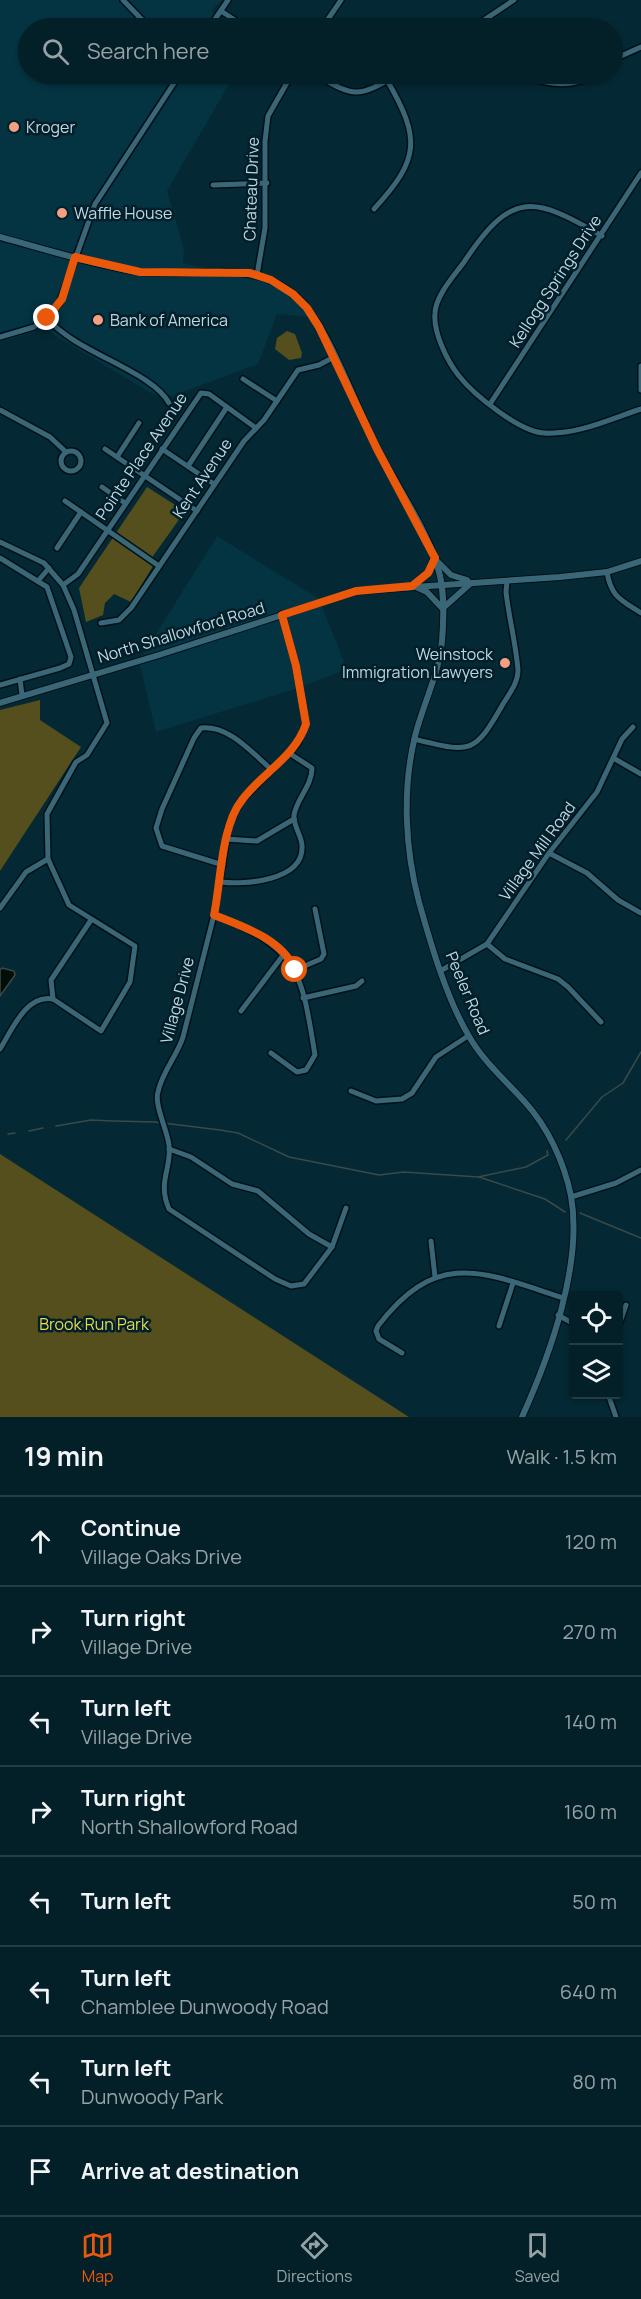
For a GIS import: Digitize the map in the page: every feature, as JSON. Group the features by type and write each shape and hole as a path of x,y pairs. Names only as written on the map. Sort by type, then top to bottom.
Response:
{"street":[{"path":"123,0 140,18"},
{"path":"216,18 228,0"},
{"path":"329,18 341,0"},
{"path":"489,18 514,0"},
{"path":"221,11 232,18"},
{"path":"623,55 641,47"},
{"path":"0,337 26,330 47,318 62,299 97,199 173,84"},
{"name":"Chateau Drive","path":"257,275 265,228 267,183 265,141 268,116 286,84"},
{"path":"331,84 341,90 353,93 368,91 380,84"},
{"path":"374,209 395,186 406,168 411,153 408,120 389,84"},
{"name":"Kellogg Springs Drive","path":"490,404 641,174"},
{"path":"213,185 267,183"},
{"path":"602,236 567,216 539,206 516,209 501,215 489,226 441,295 435,311 435,321 449,359 458,375 506,416 541,433 566,433 641,409"},
{"path":"0,237 140,272 230,272 257,275 280,285 302,303 319,327 377,449 435,558 451,575 472,582 443,608 428,593 412,586 428,573 435,558"},
{"path":"47,318 67,337 156,388 169,403"},
{"name":"Kent Avenue","path":"101,623 123,617 214,484 298,370 319,365 334,357"},
{"path":"641,366 641,390"},
{"path":"246,381 277,401"},
{"name":"Pointe Place Avenue","path":"63,585 78,574 201,393 209,394 256,428"},
{"path":"188,466 227,407"},
{"path":"0,410 50,437 66,452"},
{"path":"117,457 139,423"},
{"path":"105,449 196,511"},
{"path":"162,449 214,484"},
{"path":"102,487 125,503"},
{"path":"65,501 159,566"},
{"path":"57,548 81,512"},
{"path":"0,542 35,558 50,568 63,585 93,673 107,723 87,755 76,762 47,814 48,859 69,904 135,946 130,982 101,1031 53,999 44,997 30,1003 0,1049"},
{"path":"0,558 47,587 53,598 71,657 69,664 0,685"},
{"name":"Peeler Road","path":"435,558 441,584 443,608 439,661 414,739 408,782 408,846 420,906 441,970 468,1036 488,1063 541,1122 557,1154 571,1197 573,1254 563,1298 540,1376 522,1417"},
{"name":"North Shallowford Road","path":"0,703 93,673 159,655 356,591 607,572 641,561"},
{"path":"38,581 50,568"},
{"path":"607,572 611,590 615,595 641,613"},
{"path":"414,739 457,748 473,746 486,734 508,696 518,670 506,592 507,581"},
{"name":"Village Drive","path":"282,615 296,666 306,724 289,753 241,801 229,824 214,915 178,1052 158,1090 157,1098 169,1149 163,1187 169,1209 275,1279 291,1286 304,1284 332,1247 346,1208"},
{"path":"20,679 22,695"},
{"path":"223,866 162,846 156,828 162,809 194,738 201,728 211,727 226,732 272,770"},
{"name":"Village Mill Road","path":"441,970 487,944 549,853 597,792 615,759 622,739 633,727"},
{"path":"221,882 242,885 276,876 291,869 302,847 294,819 295,811 312,780 312,768 289,753"},
{"path":"615,759 641,774"},
{"path":"226,839 257,841 294,819"},
{"path":"549,853 587,873 618,900 641,913"},
{"path":"0,908 26,872 48,859"},
{"path":"295,970 321,959 324,954 315,909"},
{"path":"214,915 251,929 273,943 295,970 315,1054 306,1070 297,1072 271,1053"},
{"path":"53,999 51,980 91,920"},
{"path":"487,944 505,959 547,974 563,983 601,1022"},
{"path":"241,1011 284,954"},
{"path":"303,998 356,986 362,981"},
{"path":"351,1091 376,1101 402,1099 412,1093 436,1057 468,1036"},
{"path":"169,1149 191,1156 232,1184 258,1191 309,1234 332,1247"},
{"path":"571,1197 616,1182 641,1170"},
{"path":"431,1241 435,1277"},
{"path":"402,1353 380,1339 376,1332 378,1326 408,1293 435,1277 481,1273 563,1298"},
{"path":"499,1326 513,1283"},
{"path":"623,1314 626,1305"},
{"path":"558,1315 569,1322"},
{"path":"609,1399 616,1417"}],"shaded area":[{"path":"0,0 222,0 212,10 221,18 18,18 18,84 229,84 167,191 184,249 183,263 267,283 268,281 323,318 277,314 258,364 172,396 154,395 44,329 0,342"},
{"path":"217,536 319,599 347,669 298,688 156,732 139,661"},
{"path":"2,968 14,971 15,975 0,996 0,970"}],"green space":[{"path":"287,331 295,334 302,353 301,358 289,360 275,349 277,338"},
{"path":"147,487 183,510 183,514 148,563 153,566 131,602 114,594 105,603 103,615 86,622 79,588"},
{"path":"40,700 40,720 81,747 0,871 0,710"},
{"name":"Brook Run Park","path":"0,1154 409,1417 0,1417"}],"waterway":[{"path":"566,1140 602,1097 623,1083 641,1052"},
{"path":"56,1126 91,1120 155,1122 220,1130 238,1133 289,1157 379,1175 404,1172 478,1177 526,1167 548,1155 547,1151"},
{"path":"29,1131 43,1128"},
{"path":"8,1134 15,1133"},
{"path":"479,1177 545,1199 565,1212"},
{"path":"580,1213 641,1238"}],"place":[{"name":"Kroger","path":"14,127"},
{"name":"Waffle House","path":"62,213"},
{"name":"Bank of America","path":"98,320"},
{"name":"Weinstock Immigration Lawyers","path":"505,663"}],"route":[{"path":"47,318 62,299 75,257 140,272 250,273 265,277 280,285 302,303 319,327 377,449 435,558 428,573 412,586 356,591 282,615 301,688 306,724 298,743 241,801 234,813 226,839 214,915 251,929 273,943 292,962 295,970"}]}
